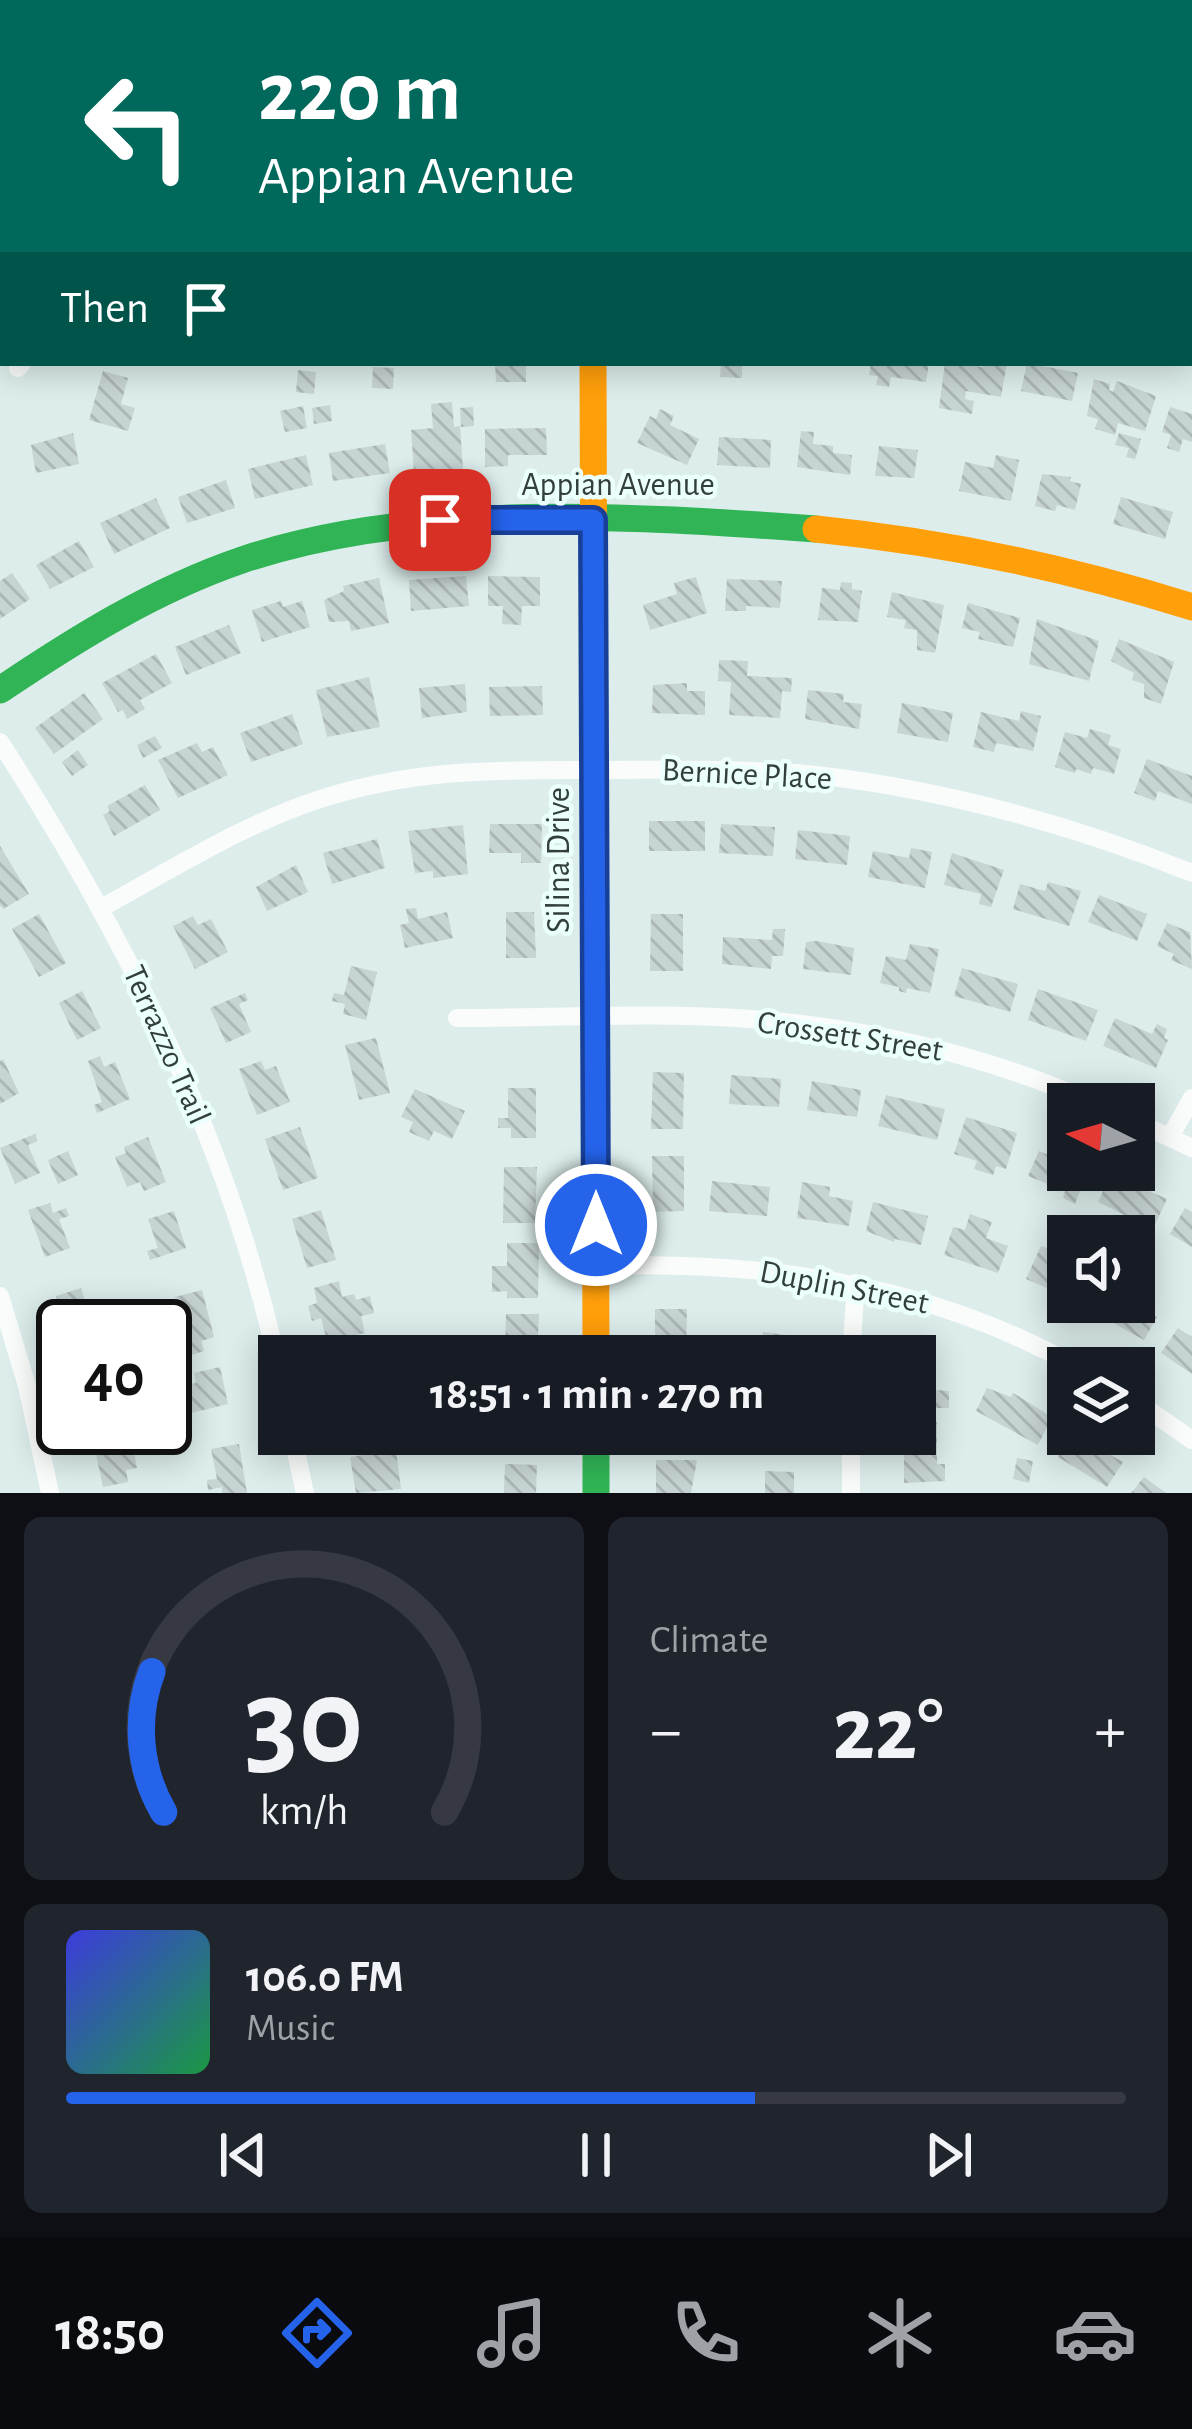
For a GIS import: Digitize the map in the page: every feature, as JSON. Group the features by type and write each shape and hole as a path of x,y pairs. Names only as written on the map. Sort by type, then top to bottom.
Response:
{"street":[{"name":"Silina Drive","path":"593,366 596,1335"},
{"name":"Appian Avenue","path":"0,690 112,616 215,569 346,533 440,520 774,524 892,536 1057,567 1192,607"},
{"name":"Terrazzo Trail","path":"0,742 101,908 170,1046 212,1147 269,1335"},
{"name":"Bernice Place","path":"101,908 209,845 319,800 411,775 478,770 732,770 893,786 1051,822 1192,873"},
{"name":"Crossett Street","path":"458,1018 752,1019 844,1030 1000,1066 1047,1085"},
{"path":"1170,1136 1192,1098"},
{"path":"1155,1130 1192,1148"},
{"name":"Duplin Street","path":"596,1266 731,1267 856,1283 993,1326 1047,1352"},
{"path":"852,1335 856,1283"},
{"path":"0,1296 27,1386 50,1493"},
{"path":"1155,1414 1192,1440"},
{"path":"296,1455 304,1493"},
{"path":"596,1455 596,1493"},
{"path":"851,1455 851,1493"}],"building":[{"path":"495,366 526,366 526,382 496,382"},
{"path":"721,366 742,366 742,378 720,377"},
{"path":"870,366 929,366 926,382 891,377 889,387 876,385 878,376 869,375"},
{"path":"945,366 1006,366 1001,397 966,391 965,399 974,401 972,414 939,408"},
{"path":"1026,366 1078,373 1072,401 1021,391"},
{"path":"373,367 394,368 393,389 372,388"},
{"path":"298,370 316,372 314,394 296,392"},
{"path":"103,371 128,378 121,404 135,408 128,431 89,420"},
{"path":"1094,379 1110,384 1113,392 1117,381 1156,396 1145,431 1118,423 1115,435 1095,429 1098,419 1087,416"},
{"path":"452,402 454,427 460,426 463,470 414,473 411,430 433,428 431,404"},
{"path":"330,405 332,421 314,424 312,408"},
{"path":"303,406 307,428 285,432 280,411"},
{"path":"473,407 474,426 461,427 460,408"},
{"path":"1170,407 1192,414 1192,442 1183,439 1179,452 1167,448 1171,435 1162,432"},
{"path":"660,409 674,416 670,425 699,439 687,465 637,443 650,416 656,419"},
{"path":"546,428 547,455 508,455 508,466 485,467 485,429"},
{"path":"801,431 814,432 813,444 852,455 850,475 797,467"},
{"path":"73,433 79,464 36,473 31,445"},
{"path":"1119,433 1141,439 1135,459 1126,457 1129,448 1115,445"},
{"path":"719,437 771,440 770,468 717,465"},
{"path":"385,444 390,473 333,481 329,453"},
{"path":"879,446 918,450 914,478 875,476"},
{"path":"306,455 313,485 255,499 248,469"},
{"path":"996,455 1019,460 1011,501 959,491 965,462 993,468"},
{"path":"1042,474 1071,477 1070,481 1081,484 1075,510 1035,506"},
{"path":"226,480 235,508 187,523 178,497"},
{"path":"1121,497 1173,512 1165,539 1113,524"},
{"path":"156,498 170,528 114,554 100,523"},
{"path":"79,541 94,567 50,589 36,565"},
{"path":"12,573 30,599 0,619 0,581"},
{"path":"466,576 469,606 411,611 409,580"},
{"path":"488,576 540,577 540,606 522,606 521,625 502,624 503,606 488,606"},
{"path":"696,577 707,613 650,630 643,605 677,594 674,583"},
{"path":"379,578 389,623 351,631 349,621 329,622 324,600 344,591 343,586"},
{"path":"727,579 782,581 780,608 746,606 746,611 725,611"},
{"path":"841,582 862,591 858,622 818,620 822,588 840,590"},
{"path":"892,592 944,605 935,653 917,650 917,630 904,628 906,620 887,617"},
{"path":"281,601 283,607 302,601 310,627 262,642 252,610"},
{"path":"968,603 1020,618 1013,647 978,639 980,632 962,628"},
{"path":"1037,619 1099,641 1089,681 1029,664"},
{"path":"229,625 241,653 186,675 175,647"},
{"path":"1119,639 1174,662 1161,704 1144,698 1144,684 1111,661"},
{"path":"156,654 172,683 140,700 145,709 127,719 102,683"},
{"path":"719,660 748,661 747,676 792,678 791,692 782,691 780,718 729,715 731,682 718,681"},
{"path":"369,677 380,727 327,737 316,690"},
{"path":"687,683 687,691 705,691 705,715 652,713 653,685"},
{"path":"465,684 467,712 422,718 419,688"},
{"path":"542,686 543,715 490,716 489,687"},
{"path":"808,690 844,694 843,702 862,704 859,729 805,719"},
{"path":"84,693 103,719 54,754 35,728"},
{"path":"902,703 953,713 948,742 897,733"},
{"path":"1021,711 1041,716 1033,751 996,743 994,752 973,747 981,712 1019,721"},
{"path":"292,714 303,744 251,762 240,733"},
{"path":"1090,729 1111,735 1108,745 1121,749 1114,774 1093,768 1091,774 1076,769 1075,773 1055,767 1065,732 1087,738"},
{"path":"155,736 162,748 143,758 137,745"},
{"path":"197,743 202,752 213,747 228,775 178,798 158,760"},
{"path":"78,750 88,765 72,776 62,762"},
{"path":"1147,759 1192,776 1192,804 1158,791 1155,801 1134,793"},
{"path":"145,785 160,810 114,836 103,815 110,811 107,806"},
{"path":"649,821 705,821 705,851 649,851"},
{"path":"490,824 542,824 541,863 521,863 521,853 489,853"},
{"path":"721,824 775,827 773,856 719,853"},
{"path":"463,825 468,874 433,878 433,871 415,873 408,831"},
{"path":"798,830 850,836 847,865 795,859"},
{"path":"377,839 385,868 332,884 323,853"},
{"path":"0,846 29,894 3,909 0,905"},
{"path":"911,848 932,852 925,888 868,877 873,851 909,858"},
{"path":"952,853 1004,870 991,907 979,904 981,894 944,885"},
{"path":"296,865 308,892 267,911 256,887"},
{"path":"1048,882 1081,891 1069,926 1013,909 1020,884 1045,891"},
{"path":"1099,895 1147,914 1137,941 1088,922"},
{"path":"416,908 418,919 447,912 453,938 405,948 400,925 409,923 406,909"},
{"path":"506,912 534,912 536,958 506,958"},
{"path":"39,914 66,963 39,977 12,929"},
{"path":"651,914 683,914 683,971 650,971"},
{"path":"193,916 198,925 211,919 228,952 195,969 173,926"},
{"path":"1167,923 1190,932 1192,969 1171,960 1174,954 1157,946"},
{"path":"773,929 785,929 783,956 772,956 771,969 722,964 723,937 772,940"},
{"path":"806,942 854,948 851,975 803,969"},
{"path":"910,944 939,949 930,993 907,988 906,993 880,983 886,956 906,960"},
{"path":"351,966 377,972 366,1020 343,1014 345,1004 332,1001 334,993 344,995"},
{"path":"962,968 1018,984 1010,1012 954,996"},
{"path":"1038,989 1098,1010 1086,1041 1028,1020"},
{"path":"82,991 101,1028 77,1040 59,1003"},
{"path":"245,993 248,1000 239,1004 251,1032 226,1043 210,1008"},
{"path":"1115,1018 1152,1034 1157,1024 1167,1029 1164,1038 1168,1040 1156,1068 1103,1046"},
{"path":"376,1038 390,1093 359,1100 345,1045"},
{"path":"100,1056 104,1067 115,1062 130,1099 97,1113 94,1105 102,1102 88,1061"},
{"path":"3,1059 19,1093 0,1104 0,1061"},
{"path":"261,1061 265,1070 276,1066 290,1102 257,1115 239,1069"},
{"path":"653,1072 684,1073 683,1129 651,1129"},
{"path":"731,1075 781,1079 779,1107 729,1104"},
{"path":"812,1081 861,1090 857,1117 807,1110"},
{"path":"508,1088 536,1088 536,1138 511,1138 511,1128 498,1128 498,1118 508,1118"},
{"path":"415,1089 465,1111 452,1139 434,1131 429,1141 409,1132 413,1122 401,1117"},
{"path":"886,1095 945,1109 937,1140 878,1126"},
{"path":"966,1117 1017,1133 1006,1169 996,1166 993,1175 974,1169 977,1161 954,1154"},
{"path":"300,1127 318,1178 283,1190 265,1139"},
{"path":"35,1134 38,1141 28,1145 40,1173 15,1184 0,1148"},
{"path":"148,1137 166,1182 144,1191 140,1182 127,1187 115,1157 126,1153 124,1147"},
{"path":"68,1151 78,1175 58,1184 48,1160"},
{"path":"1039,1151 1047,1154 1047,1184 1028,1176"},
{"path":"652,1156 684,1156 684,1211 653,1212"},
{"path":"504,1167 537,1167 535,1223 503,1223"},
{"path":"712,1181 770,1187 767,1216 709,1211"},
{"path":"802,1182 830,1187 829,1196 853,1201 849,1226 797,1218"},
{"path":"1065,1191 1080,1191 1075,1204 1063,1198"},
{"path":"1103,1191 1151,1191 1167,1199 1155,1225 1155,1215 1124,1215 1098,1202"},
{"path":"873,1202 928,1216 921,1245 894,1242 866,1231"},
{"path":"50,1203 53,1213 66,1208 69,1216 59,1219 70,1248 45,1257 28,1210"},
{"path":"1185,1208 1192,1212 1192,1247 1170,1234"},
{"path":"321,1210 336,1260 307,1268 292,1219"},
{"path":"174,1211 186,1248 150,1260 147,1251 158,1248 148,1219"},
{"path":"970,1214 992,1222 986,1238 1008,1246 998,1273 944,1255 953,1227 965,1230"},
{"path":"507,1243 539,1243 538,1298 507,1298 507,1291 492,1292 492,1266 507,1266"},
{"path":"1041,1246 1047,1248 1047,1288 1026,1279"},
{"path":"339,1281 342,1297 370,1296 374,1313 361,1316 365,1333 325,1335 321,1318 312,1321 308,1306 317,1303 314,1288"},
{"path":"81,1288 84,1299 57,1299"},
{"path":"202,1290 214,1337 201,1341 204,1351 192,1355 192,1299 175,1297"},
{"path":"655,1309 687,1309 686,1335 655,1335"},
{"path":"506,1314 539,1314 538,1335 506,1335"},
{"path":"1113,1323 1154,1323 1144,1340"},
{"path":"1178,1328 1192,1337 1192,1374 1161,1353"},
{"path":"220,1367 228,1404 192,1413 194,1373"},
{"path":"987,1388 1011,1397 1013,1393 1047,1414 1047,1427 1038,1445 976,1411"},
{"path":"936,1390 949,1391 949,1408 936,1408"},
{"path":"937,1422 937,1464 945,1464 945,1481 904,1483 904,1455 936,1455"},
{"path":"239,1444 247,1493 222,1493 222,1487 208,1490 207,1480 217,1479 211,1449"},
{"path":"96,1455 135,1455 137,1468 126,1470 128,1482 103,1487"},
{"path":"397,1455 401,1489 356,1493 350,1457"},
{"path":"1110,1455 1123,1462 1107,1487 1058,1457"},
{"path":"1017,1458 1033,1461 1029,1483 1013,1479"},
{"path":"656,1460 697,1460 691,1493 656,1493"},
{"path":"505,1464 537,1465 536,1493 504,1493"},
{"path":"765,1471 794,1472 794,1493 765,1493"},
{"path":"1144,1477 1166,1493 1131,1493"}],"traffic: fast":[{"path":"0,690 87,634 178,586 242,560 309,541 380,528 526,517 816,529"},
{"path":"596,1455 596,1493"}],"traffic: slow":[{"path":"593,366 596,1335"},
{"path":"816,529 1006,558 1192,607"}],"route":[{"path":"440,520 593,520 596,1225"}]}
